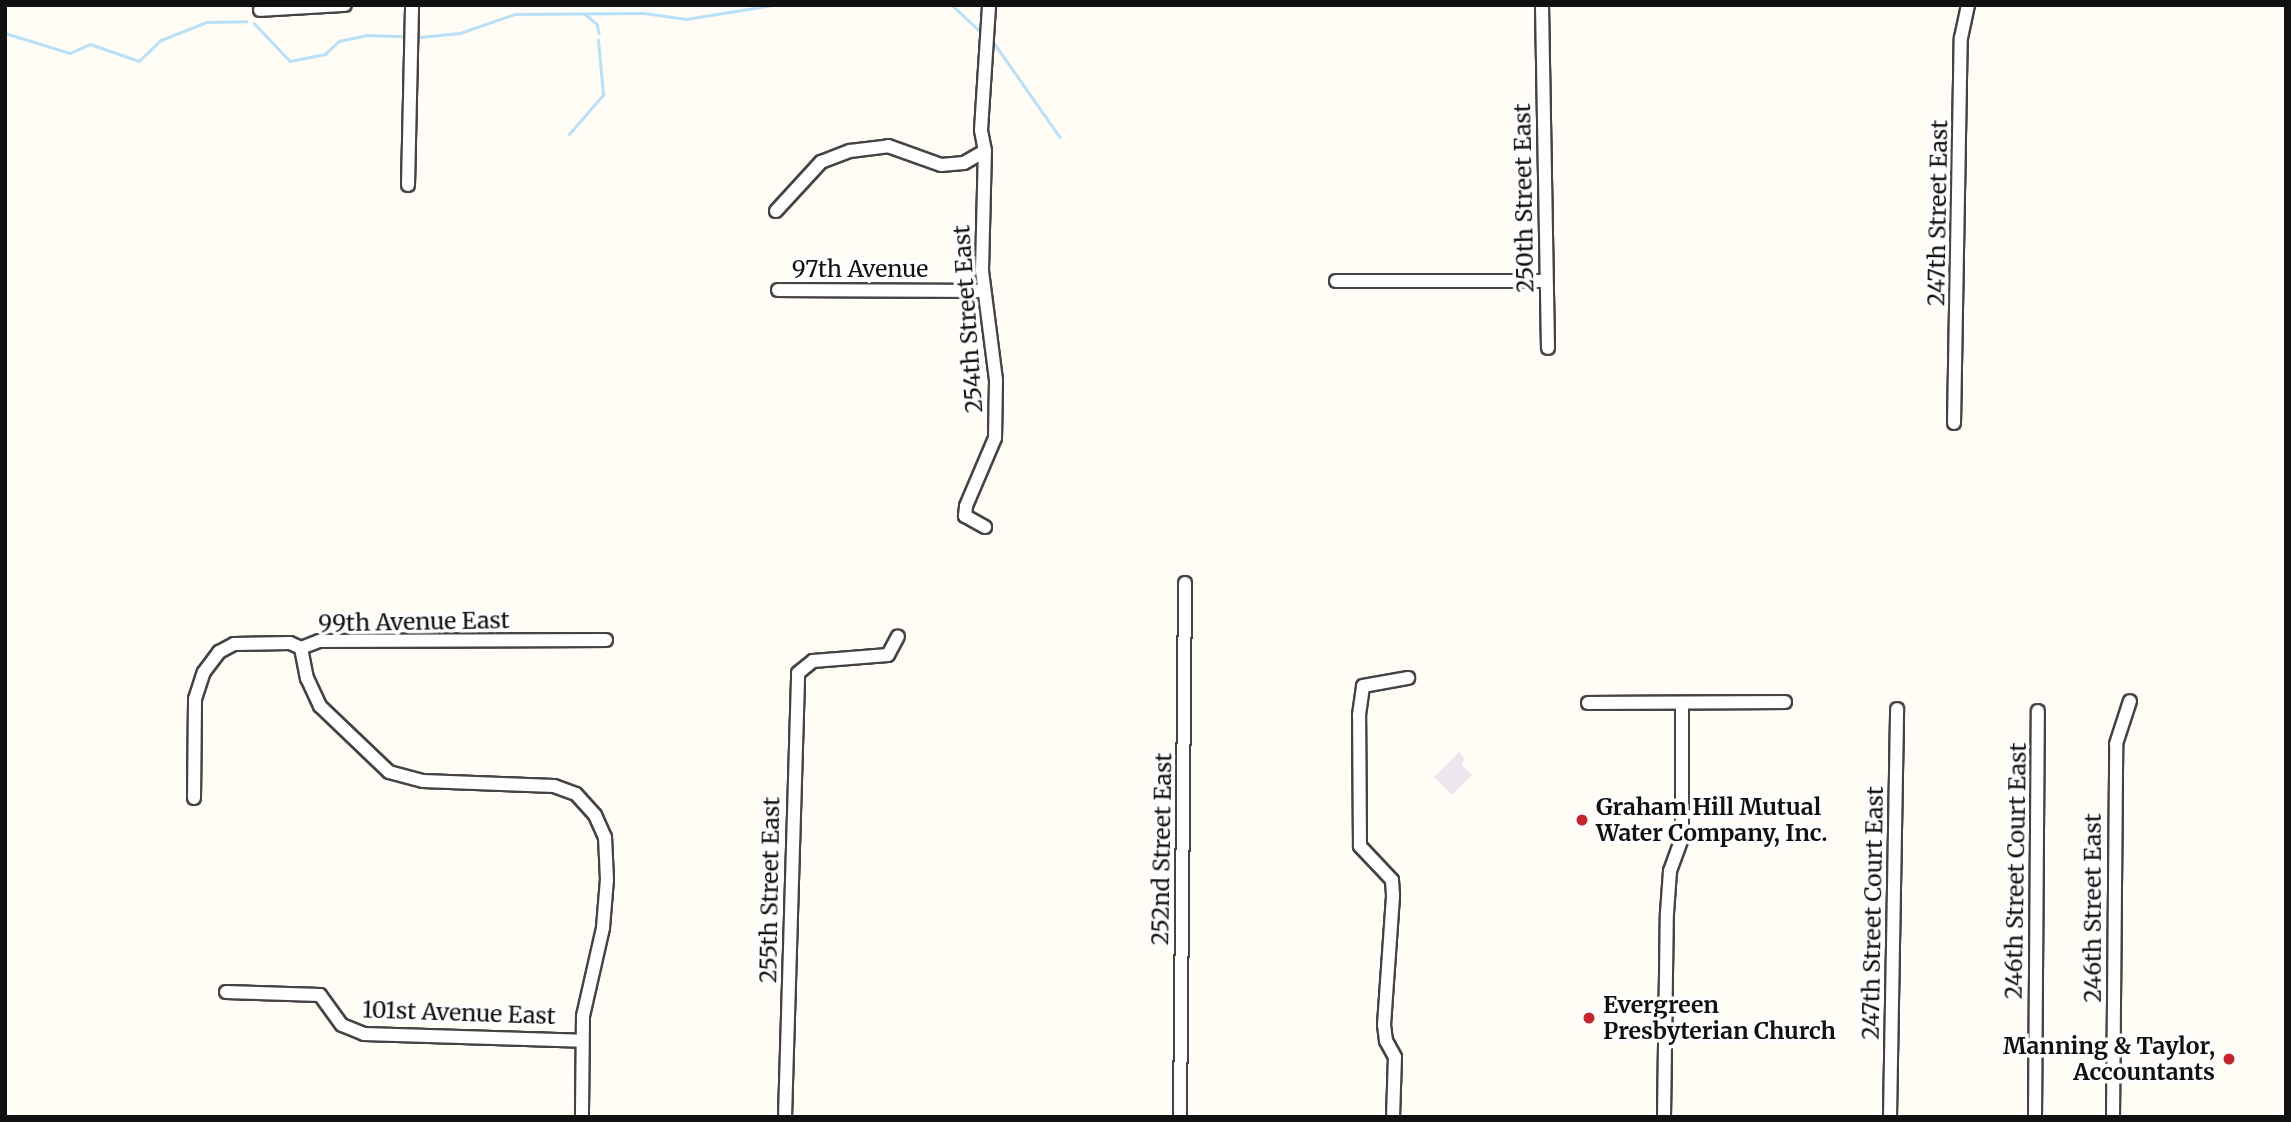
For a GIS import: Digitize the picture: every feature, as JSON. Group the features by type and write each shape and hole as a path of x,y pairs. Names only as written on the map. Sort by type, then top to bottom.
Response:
{"street":[{"path":"260,10 345,5"},
{"path":"408,184 412,5"},
{"name":"254th Street East","path":"985,527 965,516 966,506 995,438 996,380 983,291 985,151 981,130 989,5"},
{"name":"250th Street East","path":"1542,5 1550,250 1545,281 1548,348"},
{"name":"247th Street East","path":"1954,423 1961,38 1968,5"},
{"path":"776,211 821,162 850,151 888,146 941,165 964,163 985,151"},
{"path":"1336,281 1545,281"},
{"name":"97th Avenue","path":"778,290 983,291"},
{"name":"252nd Street East","path":"1180,1117 1185,583"},
{"name":"255th Street East","path":"785,1117 795,693 804,665 882,657 892,652 898,636"},
{"name":"99th Avenue East","path":"194,797 195,698 204,672 225,648 269,643 301,648 319,641 606,640"},
{"path":"301,648 307,678 320,706 389,772 423,781 554,786 576,794 590,806 605,837 607,879 603,928 582,1041 582,1117"},
{"path":"1393,1117 1395,1057 1385,1041 1384,1025 1392,880 1360,846 1359,715 1365,684 1408,678"},
{"name":"246th Street East","path":"2113,1117 2116,744 2130,701"},
{"path":"1588,703 1785,702"},
{"path":"1664,1117 1667,900 1670,871 1682,838 1682,703"},
{"name":"247th Street Court East","path":"1890,1117 1896,709"},
{"name":"246th Street Court East","path":"2035,1117 2038,711"},
{"name":"101st Avenue East","path":"226,992 320,995 342,1025 364,1034 582,1041"}],"shaded area":[{"path":"1459,752 1465,759 1461,764 1472,775 1452,795 1434,777"}],"waterway":[{"path":"420,37 460,33 515,14 644,13 686,19 772,5"},
{"path":"952,5 982,33"},
{"path":"585,14 597,24 599,33"},
{"path":"5,33 70,53 90,44 139,61 161,40 207,22 246,21"},
{"path":"254,23 290,61 325,54 339,41 367,35 404,36"},
{"path":"569,134 603,95 598,40"},
{"path":"992,40 1060,137"}],"place":[{"name":"Graham Hill Mutual Water Company, Inc.","path":"1582,820"},
{"name":"Evergreen Presbyterian Church","path":"1589,1018"},
{"name":"Manning & Taylor, Accountants","path":"2229,1059"}]}
